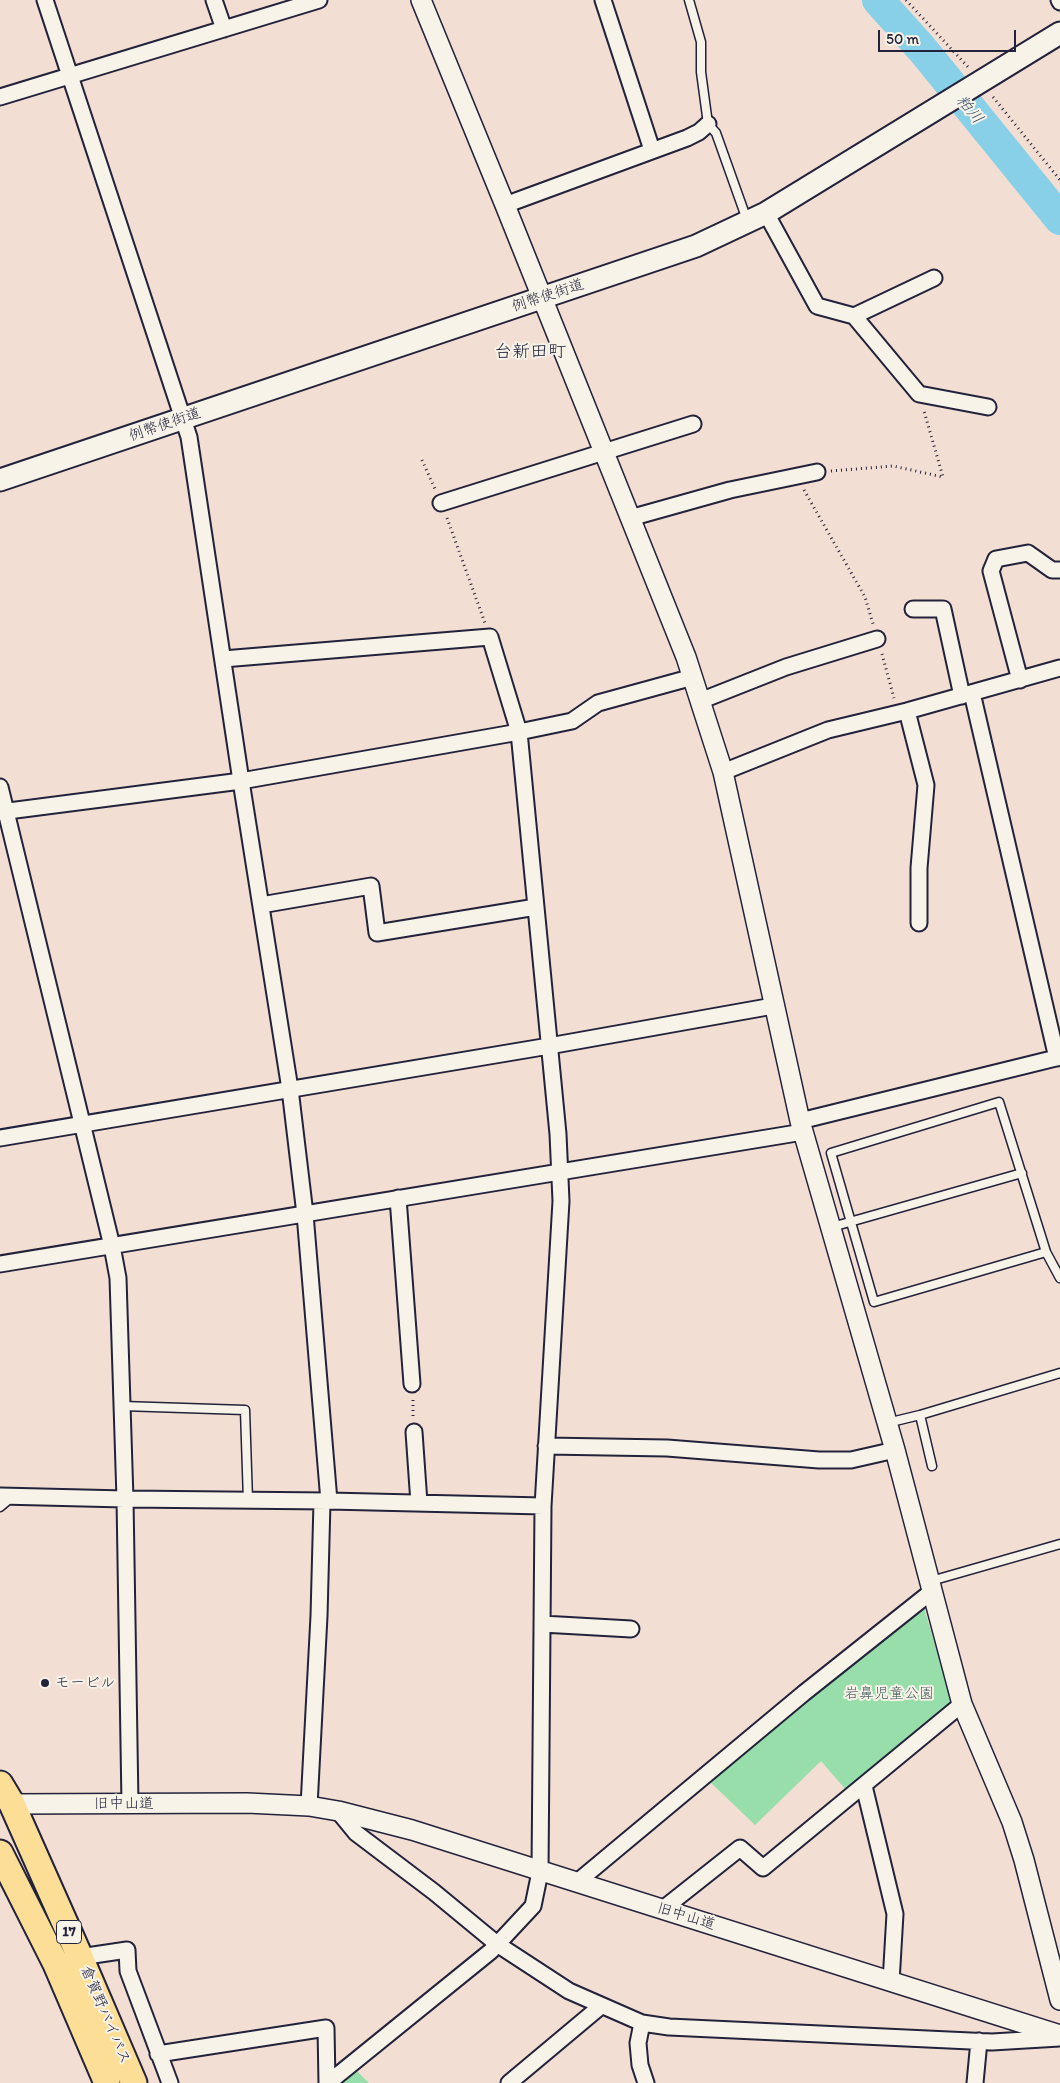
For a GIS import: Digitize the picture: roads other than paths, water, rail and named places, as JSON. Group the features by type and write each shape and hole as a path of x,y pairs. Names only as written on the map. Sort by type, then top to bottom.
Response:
{"highway":[{"name":"倉賀野バイパス","path":"4,1797 80,1956 134,2083"},
{"name":"倉賀野バイパス","path":"0,1853 56,1964 107,2083"}],"main road":[{"name":"例幣使街道","path":"0,480 696,246 757,218 1060,32"}],"street":[{"path":"45,0 189,437 290,1090 306,1214 325,1501 309,1806"},
{"path":"214,0 224,29"},
{"path":"0,97 319,0"},
{"path":"421,0 505,205 693,677 723,772 773,1006 801,1126 895,1450 962,1704 1012,1822 1024,1860 1060,2000"},
{"path":"603,0 652,150"},
{"path":"505,205 687,138 700,132 708,124"},
{"path":"757,218 817,306 854,316 919,394 988,407"},
{"path":"854,316 934,278"},
{"path":"441,503 693,424"},
{"path":"630,518 730,490 817,472"},
{"path":"1020,680 991,571 996,559 1028,553 1052,570 1060,570"},
{"path":"0,1264 561,1171 801,1126 1058,1058 967,695 943,609 913,609"},
{"path":"223,659 490,638 519,732 561,1171 561,1201 543,1506 540,1872 533,1906 491,1951 327,2083"},
{"path":"700,701 786,667 877,639"},
{"path":"723,772 828,730 967,695 1060,668"},
{"path":"3,812 241,781 519,732 572,721 598,703 693,677"},
{"path":"903,712 926,785 918,868 919,923"},
{"path":"0,786 3,812 82,1123 118,1278 125,1499 130,1804"},
{"path":"261,905 371,886 376,933 536,907"},
{"path":"0,1138 549,1046 773,1006"},
{"path":"398,1198 412,1384"},
{"path":"414,1432 419,1503"},
{"path":"546,1446 667,1448 819,1460 852,1460 895,1450"},
{"path":"6,1496 543,1506"},
{"path":"576,1883 930,1587"},
{"path":"542,1624 631,1629"},
{"path":"663,1909 740,1848 763,1868 962,1704"},
{"path":"864,1786 895,1914 891,1982"},
{"name":"旧中山道","path":"4,1797 130,1804 247,1803 309,1806 338,1811 412,1830 1060,2037"},
{"path":"338,1811 356,1833 434,1892 497,1944 570,1991 642,2023 669,2027 979,2041 1060,2037"},
{"path":"80,1956 127,1950 128,1972 170,2083"},
{"path":"509,2083 601,2006"},
{"path":"642,2023 638,2043 640,2065 646,2083"},
{"path":"158,2054 326,2028 327,2083"},
{"path":"975,2083 979,2041"}],"lane":[{"path":"689,0 701,42 701,72 708,124 716,132 757,218"},
{"path":"1046,1252 874,1302 831,1154 999,1102 1046,1252 1060,1278"},
{"path":"830,1228 1022,1173"},
{"path":"887,1423 1060,1373"},
{"path":"122,1406 245,1410 248,1501"},
{"path":"920,1415 932,1466"},
{"path":"0,1507 6,1496"},
{"path":"930,1587 1060,1544"}],"waterway":[{"name":"粕川","path":"878,0 922,49 1060,219"}],"place":[{"name":"モービル","path":"45,1683"}],"district":[{"name":"台新田町","path":"530,352"}],"park label":[{"name":"岩鼻児童公園","path":"889,1694"}]}
